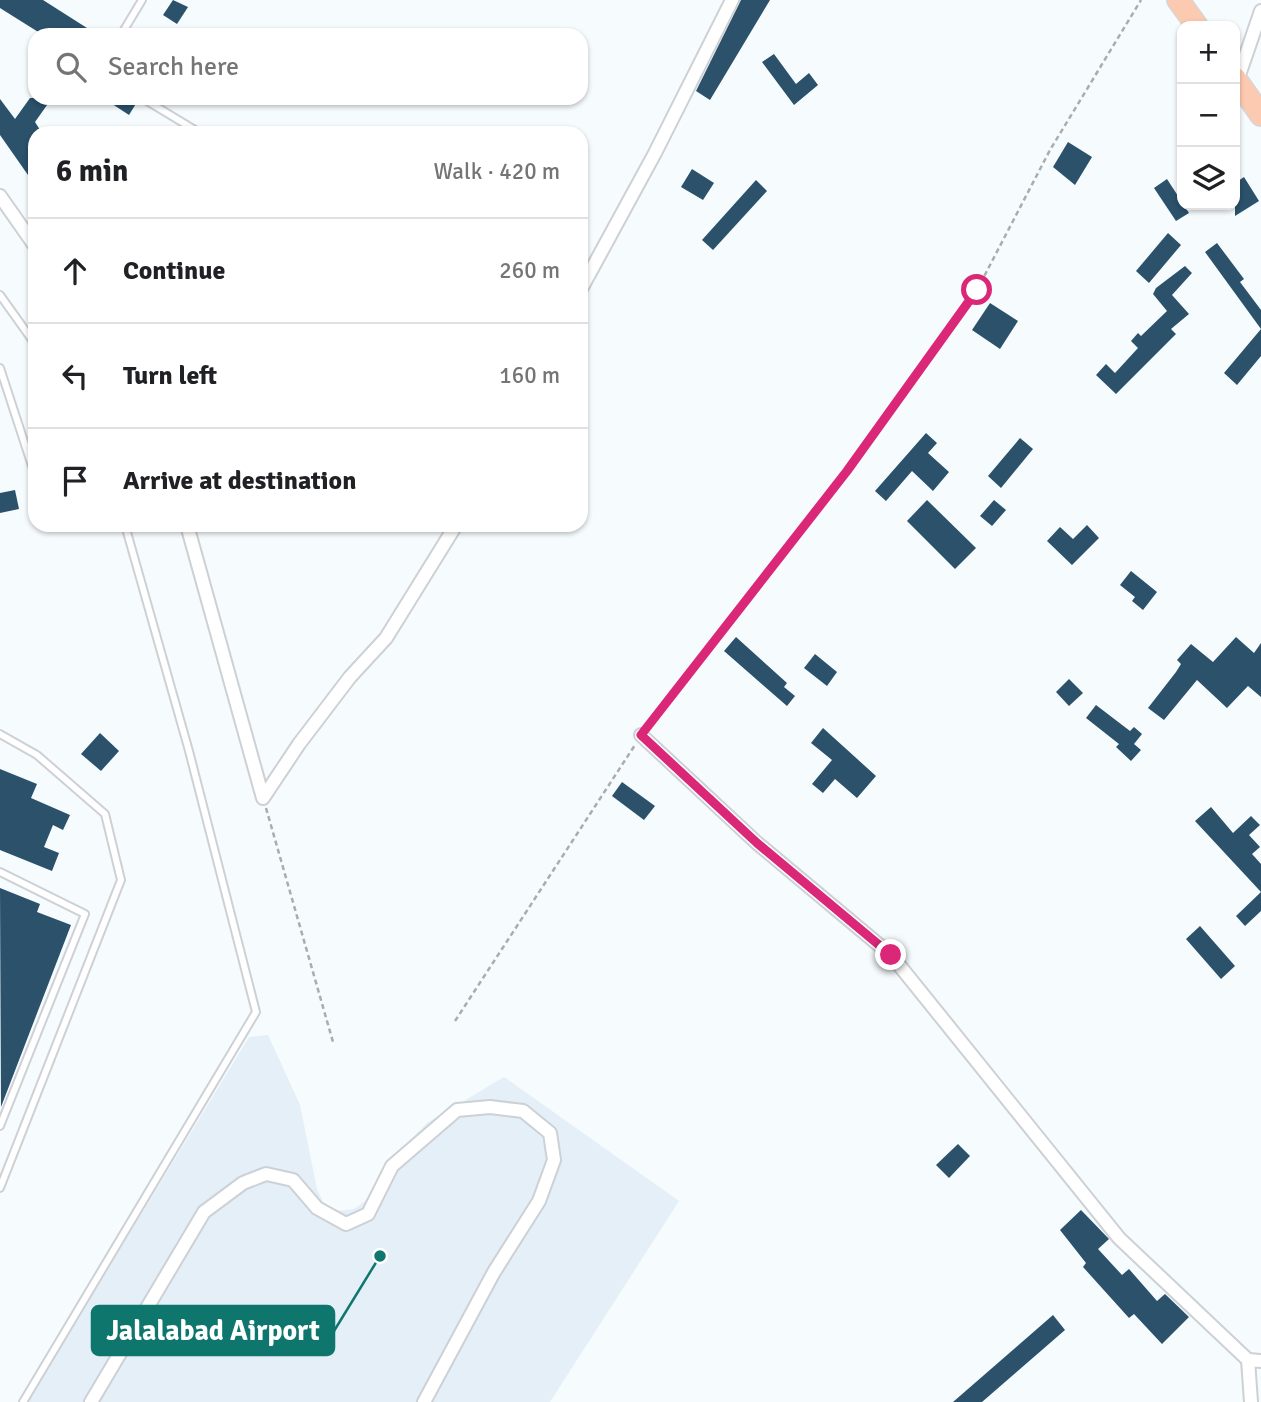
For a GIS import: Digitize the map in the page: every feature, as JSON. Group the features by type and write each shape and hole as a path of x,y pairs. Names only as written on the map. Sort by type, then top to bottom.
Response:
{"highway":[{"path":"1178,0 1193,21"},
{"path":"1239,84 1261,115"}],"street":[{"path":"588,276 655,153 732,0"},
{"path":"1240,69 1261,11"},
{"path":"1245,56 1261,50"},
{"path":"0,196 28,236"},
{"path":"189,532 263,798"},
{"path":"263,798 336,696 386,638 452,532"},
{"path":"641,735 757,843 891,955 1119,1238 1254,1360 1251,1402"},
{"path":"91,1402 204,1212 243,1183 266,1174 293,1180 317,1208 346,1224 368,1214 393,1166 457,1110 490,1107 523,1111 550,1133 554,1160 539,1201 494,1272 424,1402"}],"lane":[{"path":"125,28 142,0"},
{"path":"154,105 188,126"},
{"path":"0,295 28,334"},
{"path":"0,368 28,454"},
{"path":"23,1402 256,1012 189,751 127,532"},
{"path":"0,734 37,755 105,814 121,880 0,1188"},
{"path":"0,872 85,914 0,1126"}],"path":[{"path":"455,1021 641,735 847,471 977,290 1050,150 1141,0"},
{"path":"263,798 333,1042"}],"shaded area":[{"path":"268,1035 300,1105 317,1189 324,1204 335,1211 354,1209 365,1201 396,1155 427,1123 504,1077 679,1201 550,1402 27,1402 249,1037"}],"building":[{"path":"0,0 43,0 87,28 32,28 0,8"},
{"path":"173,0 188,7 177,24 163,15"},
{"path":"741,0 770,0 710,100 696,91"},
{"path":"774,54 796,84 809,73 818,85 794,105 762,62"},
{"path":"0,99 15,119 28,101 28,105 47,105 35,122 38,126 28,126 28,175 0,135"},
{"path":"114,105 135,105 129,115"},
{"path":"1068,142 1092,157 1075,185 1053,167"},
{"path":"692,169 714,183 703,200 681,187"},
{"path":"1244,177 1259,201 1235,216 1235,210 1240,210 1240,180"},
{"path":"1167,179 1177,194 1177,210 1187,210 1189,213 1176,221 1154,188"},
{"path":"756,180 767,191 713,250 702,240"},
{"path":"1168,233 1181,245 1149,283 1136,271"},
{"path":"1217,243 1244,279 1240,282 1261,310 1261,329 1205,252"},
{"path":"1185,266 1192,273 1172,295 1189,314 1171,329 1176,334 1116,394 1096,375 1106,364 1115,373 1138,348 1131,341 1138,333 1141,336 1167,311 1153,294 1156,288"},
{"path":"990,303 1018,321 1000,349 972,330"},
{"path":"1261,329 1261,356 1237,385 1224,373"},
{"path":"926,433 937,443 928,453 949,472 933,491 912,471 886,501 875,491"},
{"path":"1020,438 1033,449 1001,488 988,476"},
{"path":"15,490 19,509 0,513 0,493"},
{"path":"927,500 976,548 955,569 907,521"},
{"path":"994,500 1006,510 992,526 980,516"},
{"path":"1087,525 1099,538 1072,565 1047,541 1060,527 1073,539"},
{"path":"1131,571 1157,592 1143,610 1132,601 1135,597 1120,585"},
{"path":"736,637 787,683 784,687 795,696 787,706 724,651"},
{"path":"1236,637 1254,653 1261,643 1261,697 1248,686 1227,708 1197,680 1164,720 1148,708 1176,672 1181,664 1177,660 1191,644 1213,662"},
{"path":"815,654 837,672 827,686 804,668"},
{"path":"1069,679 1083,693 1069,706 1056,692"},
{"path":"1096,705 1130,731 1134,727 1142,734 1134,744 1141,750 1131,761 1116,747 1119,744 1086,718"},
{"path":"823,728 876,776 857,798 835,779 823,793 812,784 832,760 811,743"},
{"path":"100,733 119,751 101,771 81,754"},
{"path":"0,769 37,784 31,798 70,815 63,830 53,825 44,847 59,853 52,871 0,850"},
{"path":"622,782 655,806 644,820 612,796"},
{"path":"1211,807 1233,833 1251,816 1260,825 1249,835 1260,847 1252,854 1261,864 1261,892 1195,821"},
{"path":"0,888 40,904 37,912 71,925 1,1107"},
{"path":"1261,892 1261,911 1245,926 1236,916"},
{"path":"1200,926 1235,966 1221,979 1186,939"},
{"path":"958,1144 970,1156 949,1178 936,1165"},
{"path":"1081,1210 1109,1239 1098,1249 1122,1275 1129,1269 1157,1301 1165,1294 1189,1317 1162,1344 1134,1314 1129,1318 1083,1267 1086,1263 1060,1230"},
{"path":"1053,1315 1065,1330 982,1402 953,1402"}],"place":[{"name":"Jalalabad Airport","path":"380,1256"}],"route":[{"path":"891,955 757,843 641,735 847,471 977,290"}]}
